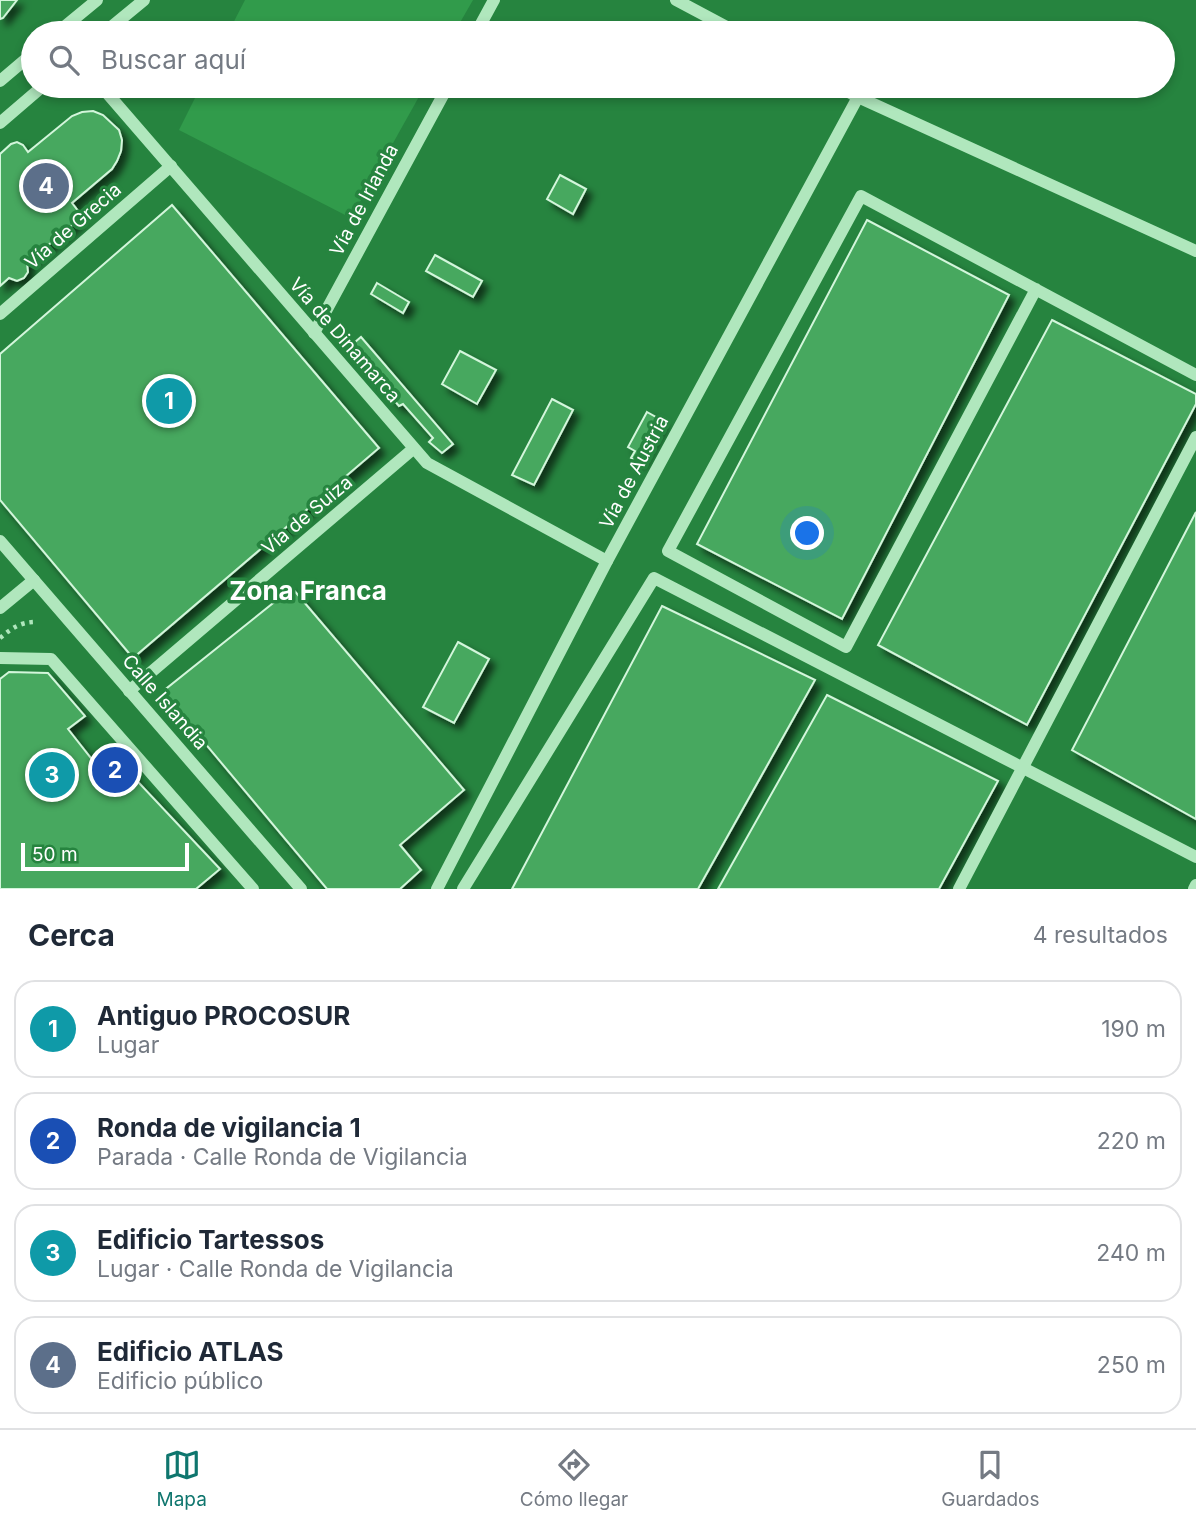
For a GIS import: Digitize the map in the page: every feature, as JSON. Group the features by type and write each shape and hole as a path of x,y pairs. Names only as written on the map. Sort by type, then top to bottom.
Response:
{"street":[{"path":"72,21 97,0"},
{"path":"119,21 144,0"},
{"path":"483,21 494,0"},
{"path":"676,0 715,21"},
{"path":"0,80 21,63"},
{"path":"0,123 29,98"},
{"name":"Vía de Dinamarca","path":"112,98 427,463 607,562"},
{"name":"Vía de Irlanda","path":"314,333 441,98"},
{"name":"Vía de Austria","path":"437,889 607,562 857,98"},
{"path":"860,98 1196,251"},
{"name":"Vía de Grecia","path":"0,314 171,166"},
{"path":"1036,289 846,647 668,551 861,196 1036,289 1196,375"},
{"path":"959,889 1196,437"},
{"name":"Vía de Suiza","path":"129,691 413,449"},
{"name":"Calle Islandia","path":"0,541 301,889"},
{"path":"463,889 654,578 1196,858"},
{"path":"0,608 34,580"},
{"path":"0,658 51,659 253,889"}],"path":[{"path":"0,638 13,627 26,622 36,622"}],"green space":[{"path":"245,0 473,0 461,21 234,21"},
{"path":"195,98 418,98 351,218 179,130"}],"building":[{"path":"0,0 17,0 0,19"},
{"path":"93,111 103,115 119,130 122,140 117,161 112,169 72,203 79,212 77,221 27,263 28,272 24,278 17,281 9,278 0,286 0,154 17,142 28,152 72,116"},
{"path":"560,175 586,189 573,214 547,199"},
{"path":"172,205 379,448 133,658 0,500 0,354"},
{"path":"867,220 1009,295 842,619 697,544"},
{"path":"435,255 482,281 473,297 426,271"},
{"path":"377,283 409,302 403,313 371,294"},
{"path":"1052,320 1196,394 1196,404 1027,725 878,645"},
{"path":"361,337 453,444 442,453 429,442 433,438 403,404 399,406 348,348"},
{"path":"460,351 496,370 477,404 442,384"},
{"path":"552,399 573,410 534,485 512,475"},
{"path":"647,412 661,420 638,462 631,458 635,451 628,447"},
{"path":"1196,512 1196,819 1072,750"},
{"path":"292,588 464,790 400,845 421,870 400,889 327,889 162,692"},
{"path":"662,606 815,680 698,889 512,889"},
{"path":"458,642 489,659 454,723 423,707"},
{"path":"9,672 48,673 85,716 68,729 109,781 125,768 220,869 196,889 0,889 0,679"},
{"path":"827,695 998,781 939,889 718,889"}],"place":[{"name":"Edificio ATLAS","path":"46,186"},
{"name":"Antiguo PROCOSUR","path":"169,401"},
{"name":"Ronda de vigilancia 1","path":"115,770"},
{"name":"Edificio Tartessos","path":"52,775"}],"district":[{"name":"Zona Franca","path":"308,590"}]}
